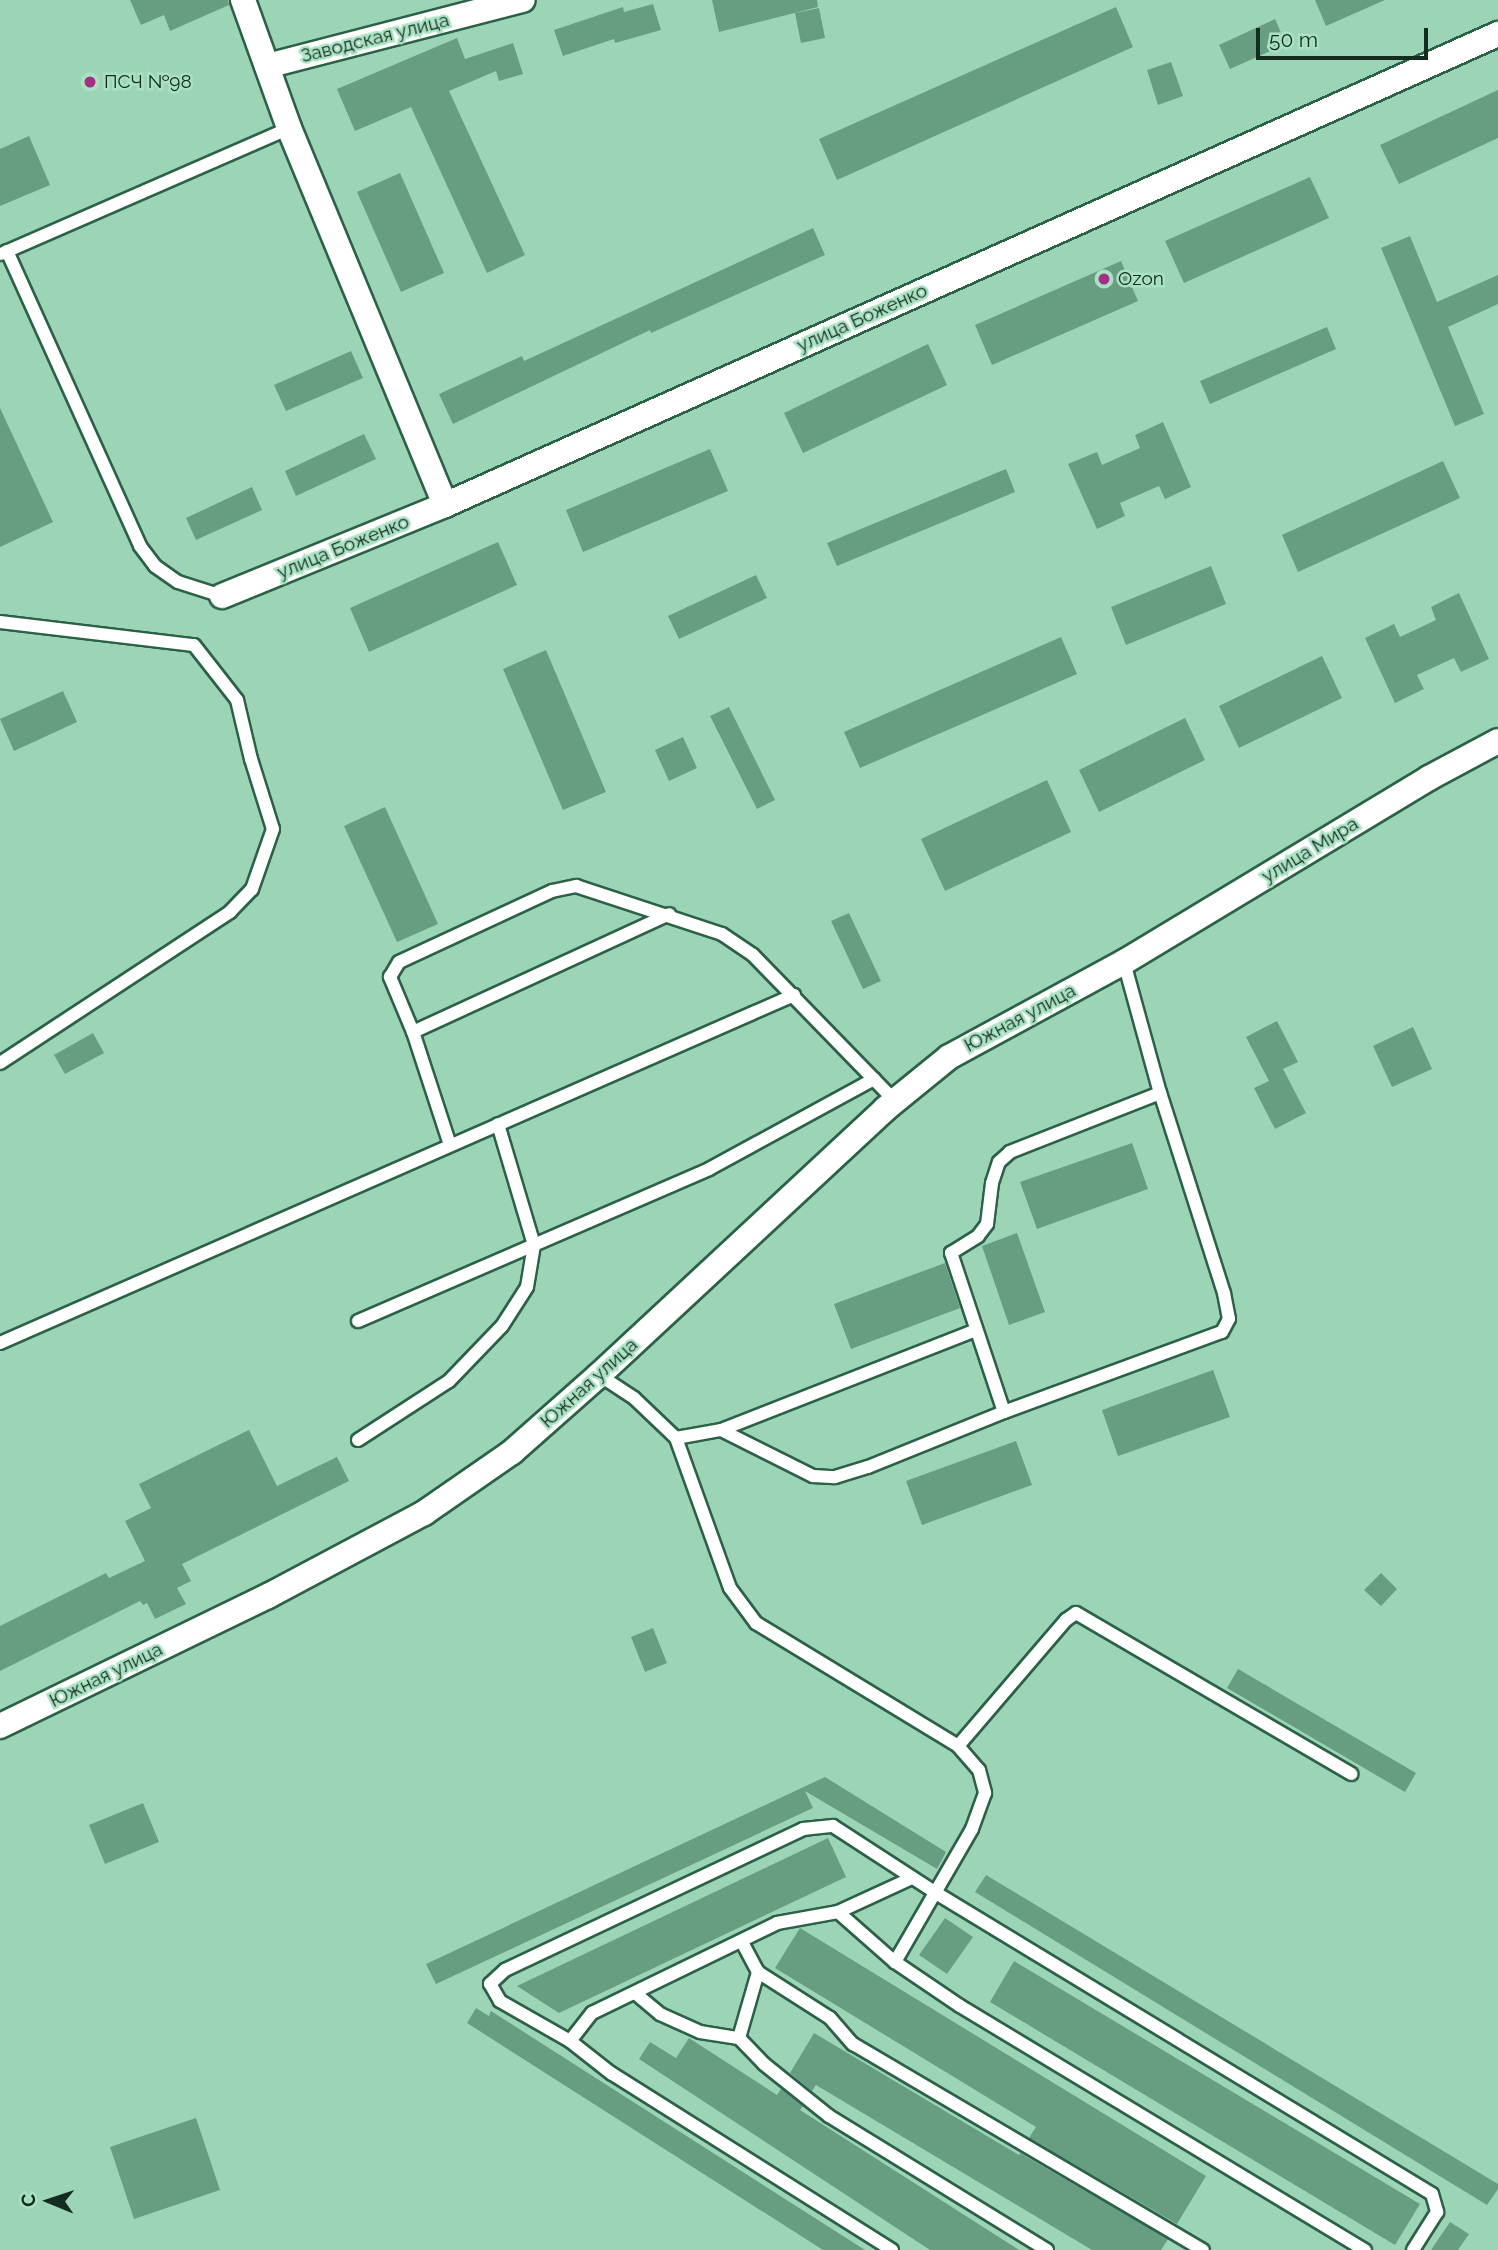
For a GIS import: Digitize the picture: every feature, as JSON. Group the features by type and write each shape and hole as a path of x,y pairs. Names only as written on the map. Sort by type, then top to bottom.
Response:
{"street":[{"path":"243,0 289,128 445,505"},
{"name":"Заводская улица","path":"267,66 523,0"},
{"name":"улица Боженко","path":"222,596 445,505 1498,34"},
{"name":"улица Мира","path":"1124,962 1429,778 1498,741"},
{"name":"Южная улица","path":"0,1726 268,1596 424,1513 512,1452 895,1101 949,1057 1124,962"}],"lane":[{"path":"222,596 178,582 155,566 140,545 4,253 289,128"},
{"path":"0,622 194,645 237,700 272,828 252,889 230,912 0,1063"},
{"path":"450,1145 413,1032 390,977 399,962 411,956 552,891 576,887 668,914 722,934 753,954 895,1101"},
{"path":"413,1032 668,914"},
{"path":"721,1430 813,1476 835,1477 868,1467 1004,1412 1222,1332 1229,1319 1224,1293 1160,1093 1124,962"},
{"path":"0,1343 794,995"},
{"path":"358,1321 709,1169 874,1079"},
{"path":"1004,1412 951,1253 978,1236 987,1224 992,1184 999,1162 1010,1152 1160,1093"},
{"path":"358,1440 449,1381 502,1326 527,1287 534,1245 498,1124"},
{"path":"676,1438 721,1430 976,1330"},
{"path":"599,1375 635,1398 676,1438 730,1588 756,1623 958,1746 978,1770 985,1793 972,1829 895,1962"},
{"path":"958,1746 1076,1613 1351,1774"},
{"path":"892,2250 612,2074 570,2041 500,2001 490,1984 505,1970 803,1829 833,1826 936,1893 1432,2194 1437,2212 1413,2250"},
{"path":"570,2041 592,2012 777,1923 838,1912 912,1878"},
{"path":"838,1912 895,1962 960,2006 1365,2250"},
{"path":"742,1942 758,1972 830,2018 853,2043 1203,2250"},
{"path":"738,2038 758,1972"},
{"path":"635,1993 660,2014 700,2032 738,2038 764,2064 829,2116 1047,2250"}],"building":[{"path":"130,0 228,0 229,5 170,31 164,15 141,25"},
{"path":"712,0 817,0 818,7 719,32"},
{"path":"1315,0 1385,0 1326,26"},
{"path":"653,4 661,30 615,43 614,39 563,56 554,30 623,7 624,12"},
{"path":"1116,7 1133,47 837,180 819,139"},
{"path":"819,8 825,38 801,43 795,13"},
{"path":"1275,19 1286,44 1230,69 1219,45"},
{"path":"457,38 465,59 513,43 523,74 499,81 496,71 449,91 525,255 487,273 411,107 355,131 337,89"},
{"path":"1171,62 1183,96 1158,105 1147,70"},
{"path":"1498,90 1498,138 1399,184 1380,145"},
{"path":"29,136 50,185 0,206 0,149"},
{"path":"400,173 444,273 401,292 357,192"},
{"path":"1310,177 1329,218 1184,283 1165,241"},
{"path":"813,228 825,255 651,333 650,330 453,424 439,394 522,356 524,361"},
{"path":"1410,236 1437,302 1498,275 1498,304 1448,327 1484,414 1455,426 1381,248"},
{"path":"1121,261 1138,301 992,365 975,325"},
{"path":"1327,327 1336,349 1210,404 1200,381"},
{"path":"928,344 947,385 803,453 784,413"},
{"path":"351,351 363,378 286,411 274,385"},
{"path":"0,408 53,522 0,547"},
{"path":"1163,422 1191,487 1165,499 1159,486 1120,503 1125,516 1097,529 1068,464 1097,452 1102,465 1140,448 1135,435"},
{"path":"364,434 376,459 296,496 285,471"},
{"path":"710,449 728,491 583,552 566,510"},
{"path":"1443,461 1460,498 1298,572 1282,535"},
{"path":"1006,469 1015,492 837,566 827,543"},
{"path":"252,487 262,510 196,540 186,518"},
{"path":"498,542 517,585 369,652 350,608"},
{"path":"1211,566 1226,604 1126,645 1111,607"},
{"path":"756,575 767,598 679,639 668,616"},
{"path":"1459,593 1489,659 1461,672 1454,658 1417,675 1424,689 1395,703 1365,638 1394,624 1400,637 1436,620 1431,607"},
{"path":"1061,637 1077,674 860,768 844,732"},
{"path":"546,650 606,792 563,810 503,669"},
{"path":"1322,656 1342,698 1239,748 1219,706"},
{"path":"63,691 77,722 14,751 0,719"},
{"path":"729,707 775,800 757,809 710,716"},
{"path":"1185,718 1205,760 1099,812 1079,770"},
{"path":"683,737 697,768 669,781 655,750"},
{"path":"1047,780 1071,832 945,891 921,839"},
{"path":"385,807 438,924 397,942 344,826"},
{"path":"849,913 881,981 863,989 831,921"},
{"path":"1277,1021 1298,1062 1283,1069 1306,1113 1275,1129 1254,1088 1269,1081 1246,1037"},
{"path":"1413,1027 1432,1069 1392,1087 1373,1046"},
{"path":"93,1033 104,1053 65,1074 54,1055"},
{"path":"1132,1143 1148,1189 1037,1229 1020,1182"},
{"path":"1017,1233 1045,1312 1009,1325 982,1246"},
{"path":"945,1263 960,1308 851,1349 834,1304"},
{"path":"1213,1370 1230,1417 1118,1456 1102,1410"},
{"path":"249,1430 277,1486 337,1457 349,1481 182,1564 191,1581 177,1588 186,1604 155,1619 147,1603 143,1605 140,1601 0,1671 0,1626 106,1573 109,1578 145,1561 125,1521 151,1508 139,1484"},
{"path":"1016,1441 1032,1485 922,1525 906,1481"},
{"path":"1381,1573 1397,1589 1381,1606 1364,1590"},
{"path":"653,1628 667,1663 645,1672 631,1637"},
{"path":"1238,1669 1416,1773 1405,1792 1227,1688"},
{"path":"825,1777 946,1852 937,1869 805,1791 813,1808 436,1984 426,1964"},
{"path":"143,1803 159,1842 105,1864 89,1825"},
{"path":"828,1838 846,1877 559,2013 517,1986"},
{"path":"986,1875 1498,2184 1498,2189 1487,2205 975,1892"},
{"path":"945,1918 973,1937 947,1974 919,1955"},
{"path":"800,1928 1206,2176 1177,2224 1029,2138 1036,2127 775,1968"},
{"path":"1014,1961 1420,2204 1395,2245 990,2002"},
{"path":"476,2008 489,2016 491,2011 865,2250 823,2250 467,2023"},
{"path":"814,2033 1019,2155 1020,2153 1168,2239 1161,2250 1092,2250 816,2085 812,2091 790,2073"},
{"path":"689,2038 777,2095 781,2089 803,2106 800,2110 1019,2250 930,2250 639,2059 650,2042 676,2058"},
{"path":"196,2118 220,2190 134,2219 110,2147"},
{"path":"1450,2222 1469,2234 1458,2250 1431,2250"}],"place":[{"name":"ПСЧ №98","path":"90,82"},
{"name":"Ozon","path":"1104,279"}]}
